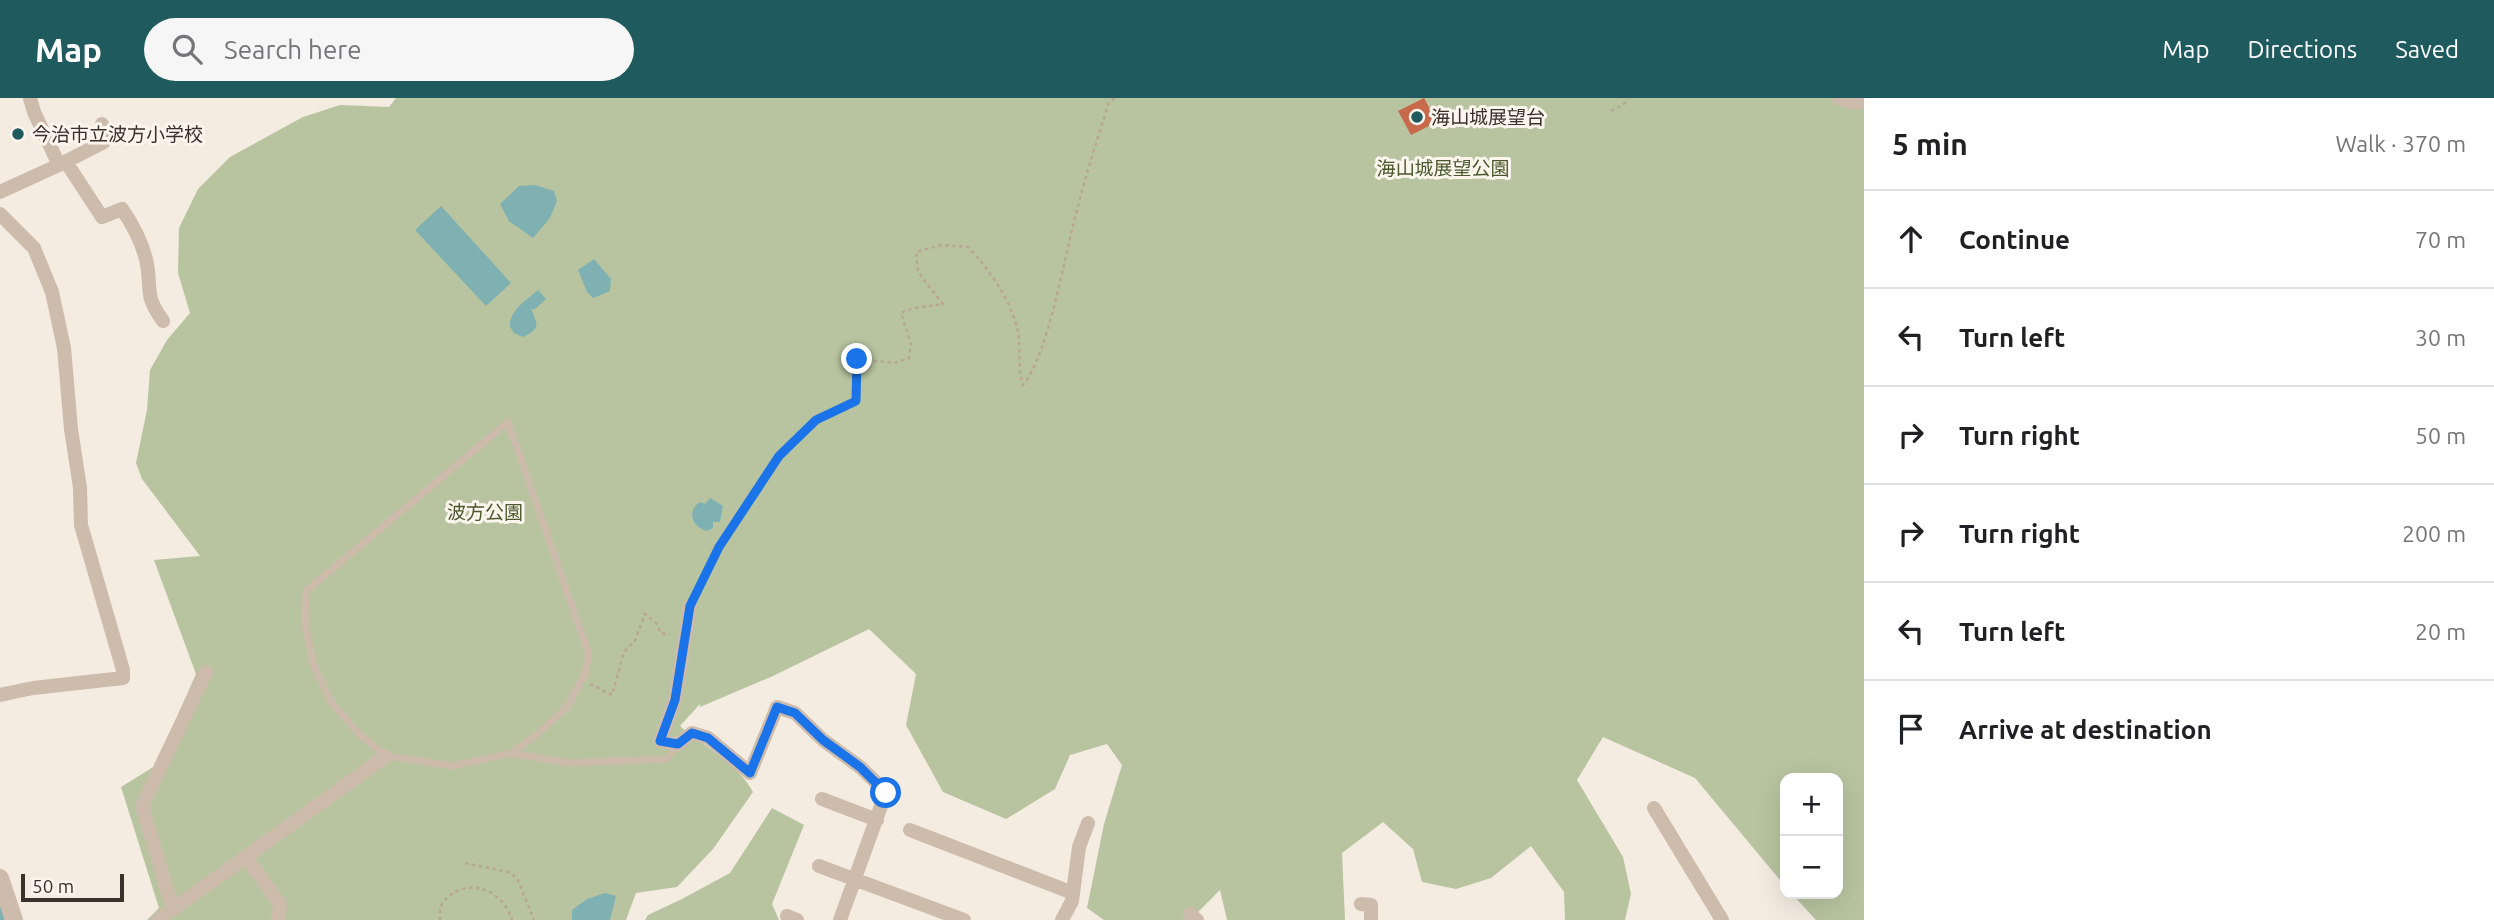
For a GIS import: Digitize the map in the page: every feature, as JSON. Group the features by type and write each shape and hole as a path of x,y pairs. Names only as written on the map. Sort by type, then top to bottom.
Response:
{"street":[{"path":"1839,98 1855,103 1864,100"},
{"path":"34,100 63,163 102,217 122,209 134,226 147,264 151,303 163,321"},
{"path":"0,191 104,142 106,132 102,124"},
{"path":"0,214 33,247 52,292 64,348 71,429 80,488 81,525 123,670 123,678 33,688 0,695"},
{"path":"690,606 675,700 660,741 678,744 692,733 708,738 750,773 777,707 795,713 823,740 860,767 886,793 840,920"},
{"path":"173,908 142,806 206,672"},
{"path":"158,920 386,756"},
{"path":"822,799 877,820"},
{"path":"1654,808 1722,920"},
{"path":"1062,920 1072,901 1079,847 1088,823"},
{"path":"910,830 1073,893"},
{"path":"245,856 281,904 278,920"},
{"path":"819,866 964,920"},
{"path":"0,878 14,920"},
{"path":"1360,904 1371,905 1371,920"}],"lane":[{"path":"512,753 567,707 585,674 589,656 508,422 306,591 305,625 314,666 331,702 359,734 386,756 453,766 512,753 568,763 667,759 678,744"}],"path":[{"path":"690,606 719,547 779,456 816,420 856,401 857,359 895,363 909,358 911,344 901,313 943,304 918,272 916,253 941,245 968,247 986,265 1018,331 1018,368 1023,385 1032,374 1083,186 1109,102 1115,98"},
{"path":"1611,111 1623,105 1628,98"},
{"path":"584,681 612,695 624,652 635,640 645,614 656,623 662,633 684,638"},
{"path":"465,863 508,872 517,878 534,920"},
{"path":"440,920 440,907 449,895 459,889 472,887 495,894 505,902 512,920"}],"green space":[{"path":"396,98 1864,98 1864,920 1816,920 1797,899 1843,899 1843,773 1780,773 1780,880 1695,778 1603,737 1577,780 1623,857 1631,894 1625,920 1565,920 1564,892 1531,846 1491,878 1456,889 1422,882 1413,849 1383,822 1342,853 1345,920 1227,920 1220,890 1190,920 1104,920 1087,908 1104,824 1122,765 1107,744 1070,755 1055,789 1006,819 943,792 906,725 916,674 869,629 773,676 700,707 700,704 680,726 729,763 753,792 713,849 677,887 636,893 626,920 147,920 159,908 121,787 155,766 196,674 154,560 200,556 142,479 136,463 147,410 150,370 167,340 190,313 178,273 179,228 198,189 230,157 303,117 340,105 389,107"},
{"path":"772,808 804,825 772,904 779,920 645,920 648,915 730,873"}],"water":[{"path":"535,185 554,191 557,201 550,218 533,238 509,221 500,204 519,186"},
{"path":"441,206 511,283 486,306 415,230"},
{"path":"594,259 611,279 610,291 593,298 587,292 578,270"},
{"path":"538,290 546,299 534,310 531,308 536,327 523,337 514,333 510,321 520,306"},
{"path":"710,498 723,506 720,522 713,522 713,528 707,531 695,523 692,515 700,502 705,504"},
{"path":"605,893 616,896 610,920 572,920 572,910 587,899"}],"building":[{"name":"海山城展望台","path":"1424,98 1437,122 1411,135 1398,111"}],"waterway":[{"path":"0,913 2,920"}],"place":[{"name":"海山城展望台","path":"1417,117"},
{"name":"今治市立波方小学校","path":"18,134"}],"route":[{"path":"857,359 856,401 816,420 779,456 719,547 690,606 680,655 675,700 660,741 678,744 692,733 708,738 750,773 777,707 795,713 823,740 860,767 886,793"}],"park label":[{"name":"海山城展望公園","path":"1443,168"},
{"name":"波方公園","path":"485,512"}]}
